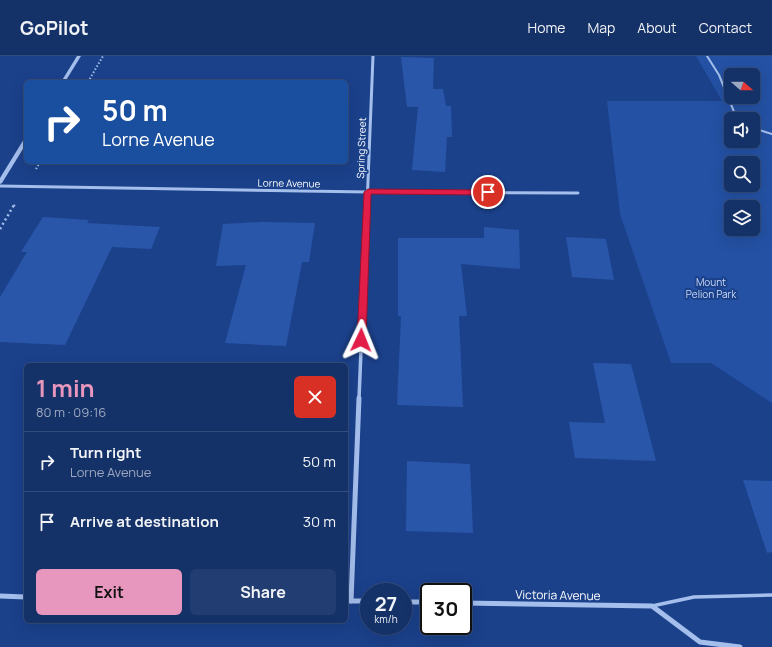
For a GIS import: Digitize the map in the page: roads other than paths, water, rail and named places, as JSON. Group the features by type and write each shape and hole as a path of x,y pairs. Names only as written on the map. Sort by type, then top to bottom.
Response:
{"street":[{"path":"64,80 79,56"},
{"name":"Spring Street","path":"349,601 373,56"},
{"path":"0,182 24,143"},
{"name":"Lorne Avenue","path":"0,186 368,192 578,193"},
{"path":"0,596 24,596"},
{"path":"349,601 360,601"},
{"name":"Victoria Avenue","path":"472,603 652,606"},
{"path":"652,606 700,642 740,647"}],"lane":[{"path":"707,56 719,75 734,112"},
{"path":"760,130 772,134"},
{"name":"Victoria Avenue","path":"652,606 694,597 772,595"}],"park label":[{"name":"Mount Pelion Park","path":"711,288"}]}
